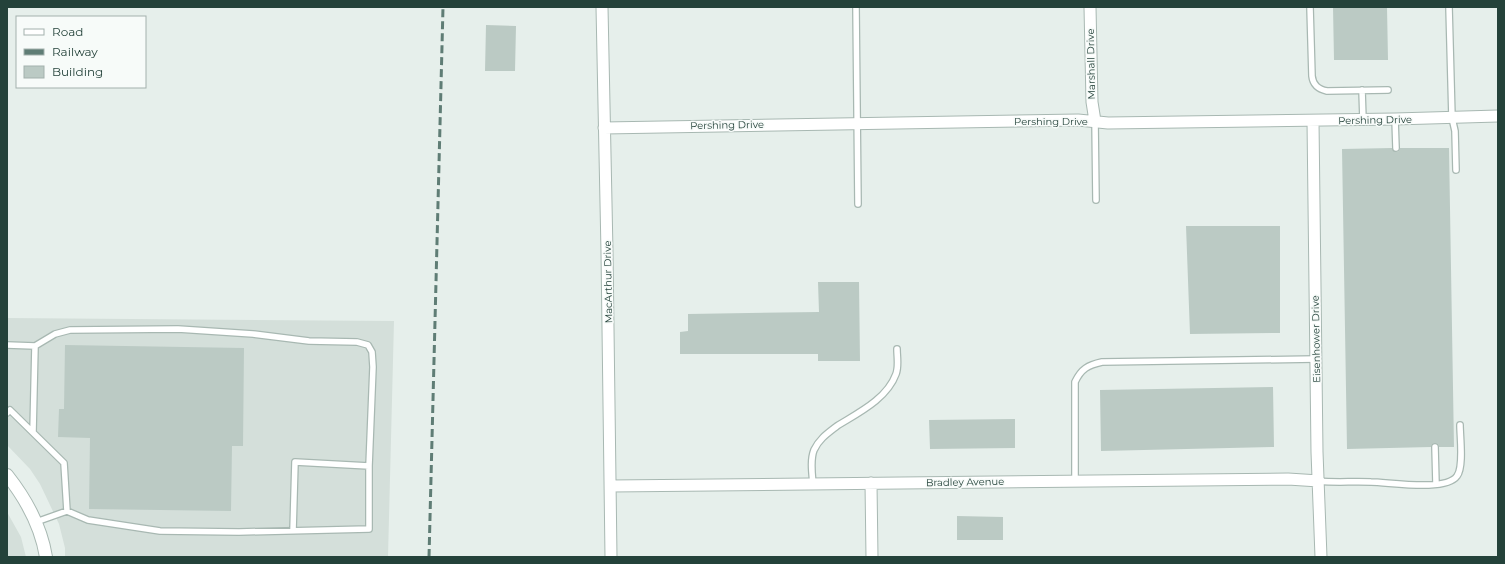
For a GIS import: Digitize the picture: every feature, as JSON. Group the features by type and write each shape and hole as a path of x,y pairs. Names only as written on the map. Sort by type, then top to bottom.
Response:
{"street":[{"name":"MacArthur Drive","path":"602,7 611,557"},
{"name":"Marshall Drive","path":"1090,7 1092,102 1095,121"},
{"name":"Pershing Drive","path":"604,128 1078,120 1108,123 1363,120 1498,116"},
{"name":"Eisenhower Drive","path":"1313,120 1316,359 1321,557"},
{"path":"7,475 22,496 35,522 41,536 46,557"},
{"name":"Bradley Avenue","path":"611,486 1288,479 1319,481"},
{"path":"871,483 872,557"}],"lane":[{"path":"856,7 858,204"},
{"path":"1310,7 1312,76 1314,83 1319,89 1326,91 1388,90"},
{"path":"1449,7 1452,118 1455,131 1456,170"},
{"path":"1362,90 1363,120"},
{"path":"1395,119 1396,148"},
{"path":"1095,121 1096,200"},
{"path":"7,345 35,346 55,334 70,330 178,329 253,334 309,341 357,342 368,346 372,352 373,367 369,466 369,529 238,532 160,531 88,520 67,511 35,522"},
{"path":"33,432 35,346"},
{"path":"813,484 812,458 817,444 823,436 869,405 887,388 896,374 898,367 897,349"},
{"path":"1075,481 1075,382 1082,370 1090,364 1102,362 1316,359"},
{"path":"8,409 64,463 67,511"},
{"path":"1319,481 1373,482 1401,485 1436,484 1451,481 1455,479 1460,472 1460,424"},
{"path":"1435,447 1436,484"},
{"path":"293,531 295,462 369,466"}],"shaded area":[{"path":"7,318 394,321 388,557 65,557 65,548 59,524 40,484 30,469 7,445"},
{"path":"7,512 21,537 26,557 7,557"}],"building":[{"path":"1333,7 1387,7 1388,60 1334,60"},
{"path":"486,25 516,26 515,71 485,71"},
{"path":"1392,148 1396,152 1399,151 1400,148 1449,148 1454,447 1439,447 1438,444 1435,443 1432,444 1431,447 1347,449 1342,149"},
{"path":"1186,226 1280,226 1280,333 1190,334"},
{"path":"818,282 859,282 860,361 818,361 818,354 680,354 680,332 688,331 688,314 819,312"},
{"path":"65,345 244,348 243,446 232,446 231,511 89,509 90,438 58,437 59,409 64,409"},
{"path":"1273,387 1274,447 1101,451 1100,390"},
{"path":"1015,419 1015,448 930,449 929,420"},
{"path":"957,516 1003,517 1003,540 957,540"}],"railway":[{"path":"429,557 443,7"}]}
